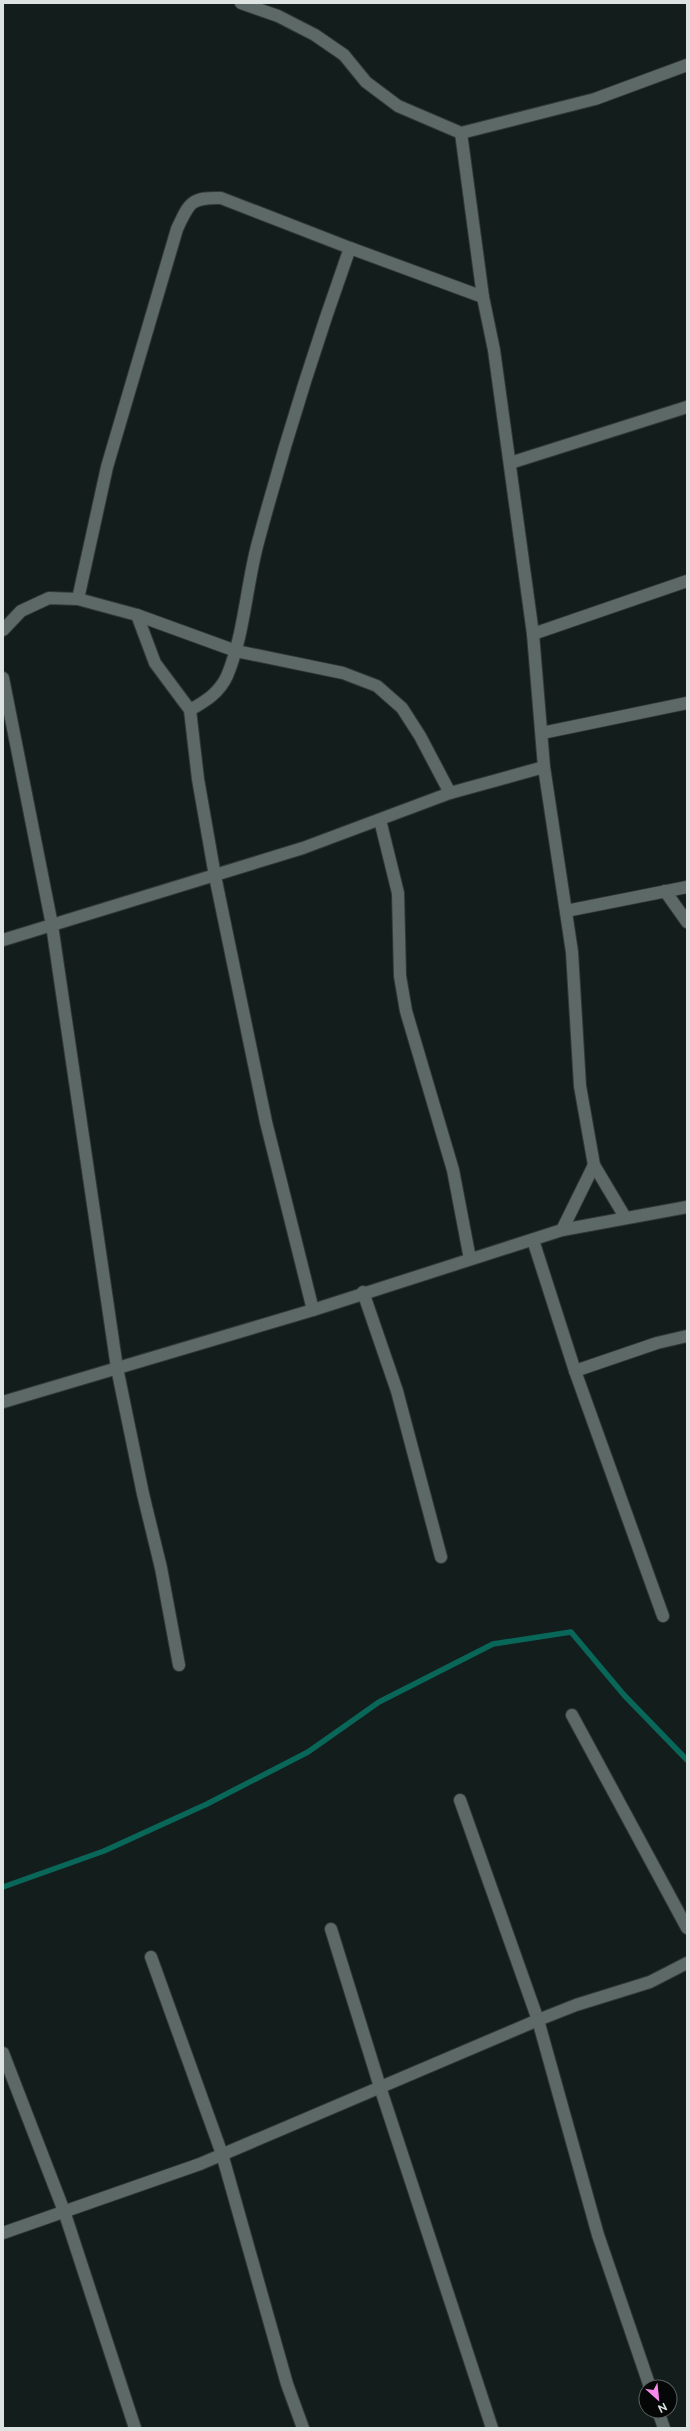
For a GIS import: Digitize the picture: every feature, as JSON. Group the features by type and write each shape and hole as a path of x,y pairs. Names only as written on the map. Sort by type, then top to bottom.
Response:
{"street":[{"path":"241,3 278,16 315,35 344,56 366,82 398,106 461,133 595,98 687,65"},
{"path":"461,133 484,297 494,350 534,634 544,767 572,952 580,1086 594,1165 625,1217"},
{"path":"78,599 107,467 177,229 187,206 204,198 221,198 350,248 484,297"},
{"path":"190,710 212,698 226,677 236,651 255,554 288,431 350,248"},
{"path":"510,463 687,407"},
{"path":"534,634 687,581"},
{"path":"3,630 21,611 50,598 78,599 137,615 236,651 344,673 377,686 402,708 420,736 450,793"},
{"path":"137,615 155,663 190,710 198,779 215,876 266,1122 313,1310"},
{"path":"3,678 52,925 117,1368 160,1568 179,1665"},
{"path":"542,733 687,703"},
{"path":"3,940 215,876 380,820 450,793 544,767"},
{"path":"380,820 398,893 400,976 406,1011 454,1170 470,1259"},
{"path":"566,911 687,887"},
{"path":"665,891 687,922"},
{"path":"562,1230 594,1165"},
{"path":"3,1402 313,1310 363,1292 562,1230 625,1217 687,1207"},
{"path":"533,1240 575,1370 663,1616"},
{"path":"363,1292 397,1391 441,1557"},
{"path":"575,1370 657,1343 687,1336"},
{"path":"572,1716 687,1928"},
{"path":"460,1800 538,2020 598,2235 647,2379"},
{"path":"331,1929 380,2087 492,2428"},
{"path":"151,1957 222,2154 287,2384 303,2428"},
{"path":"3,2232 222,2154 538,2020 576,2005 650,1982 687,1964"},
{"path":"3,2053 64,2211 135,2428"}],"waterway":[{"path":"3,1887 104,1851 207,1804 308,1752 379,1702 493,1644 571,1632 624,1695 687,1760"}]}
